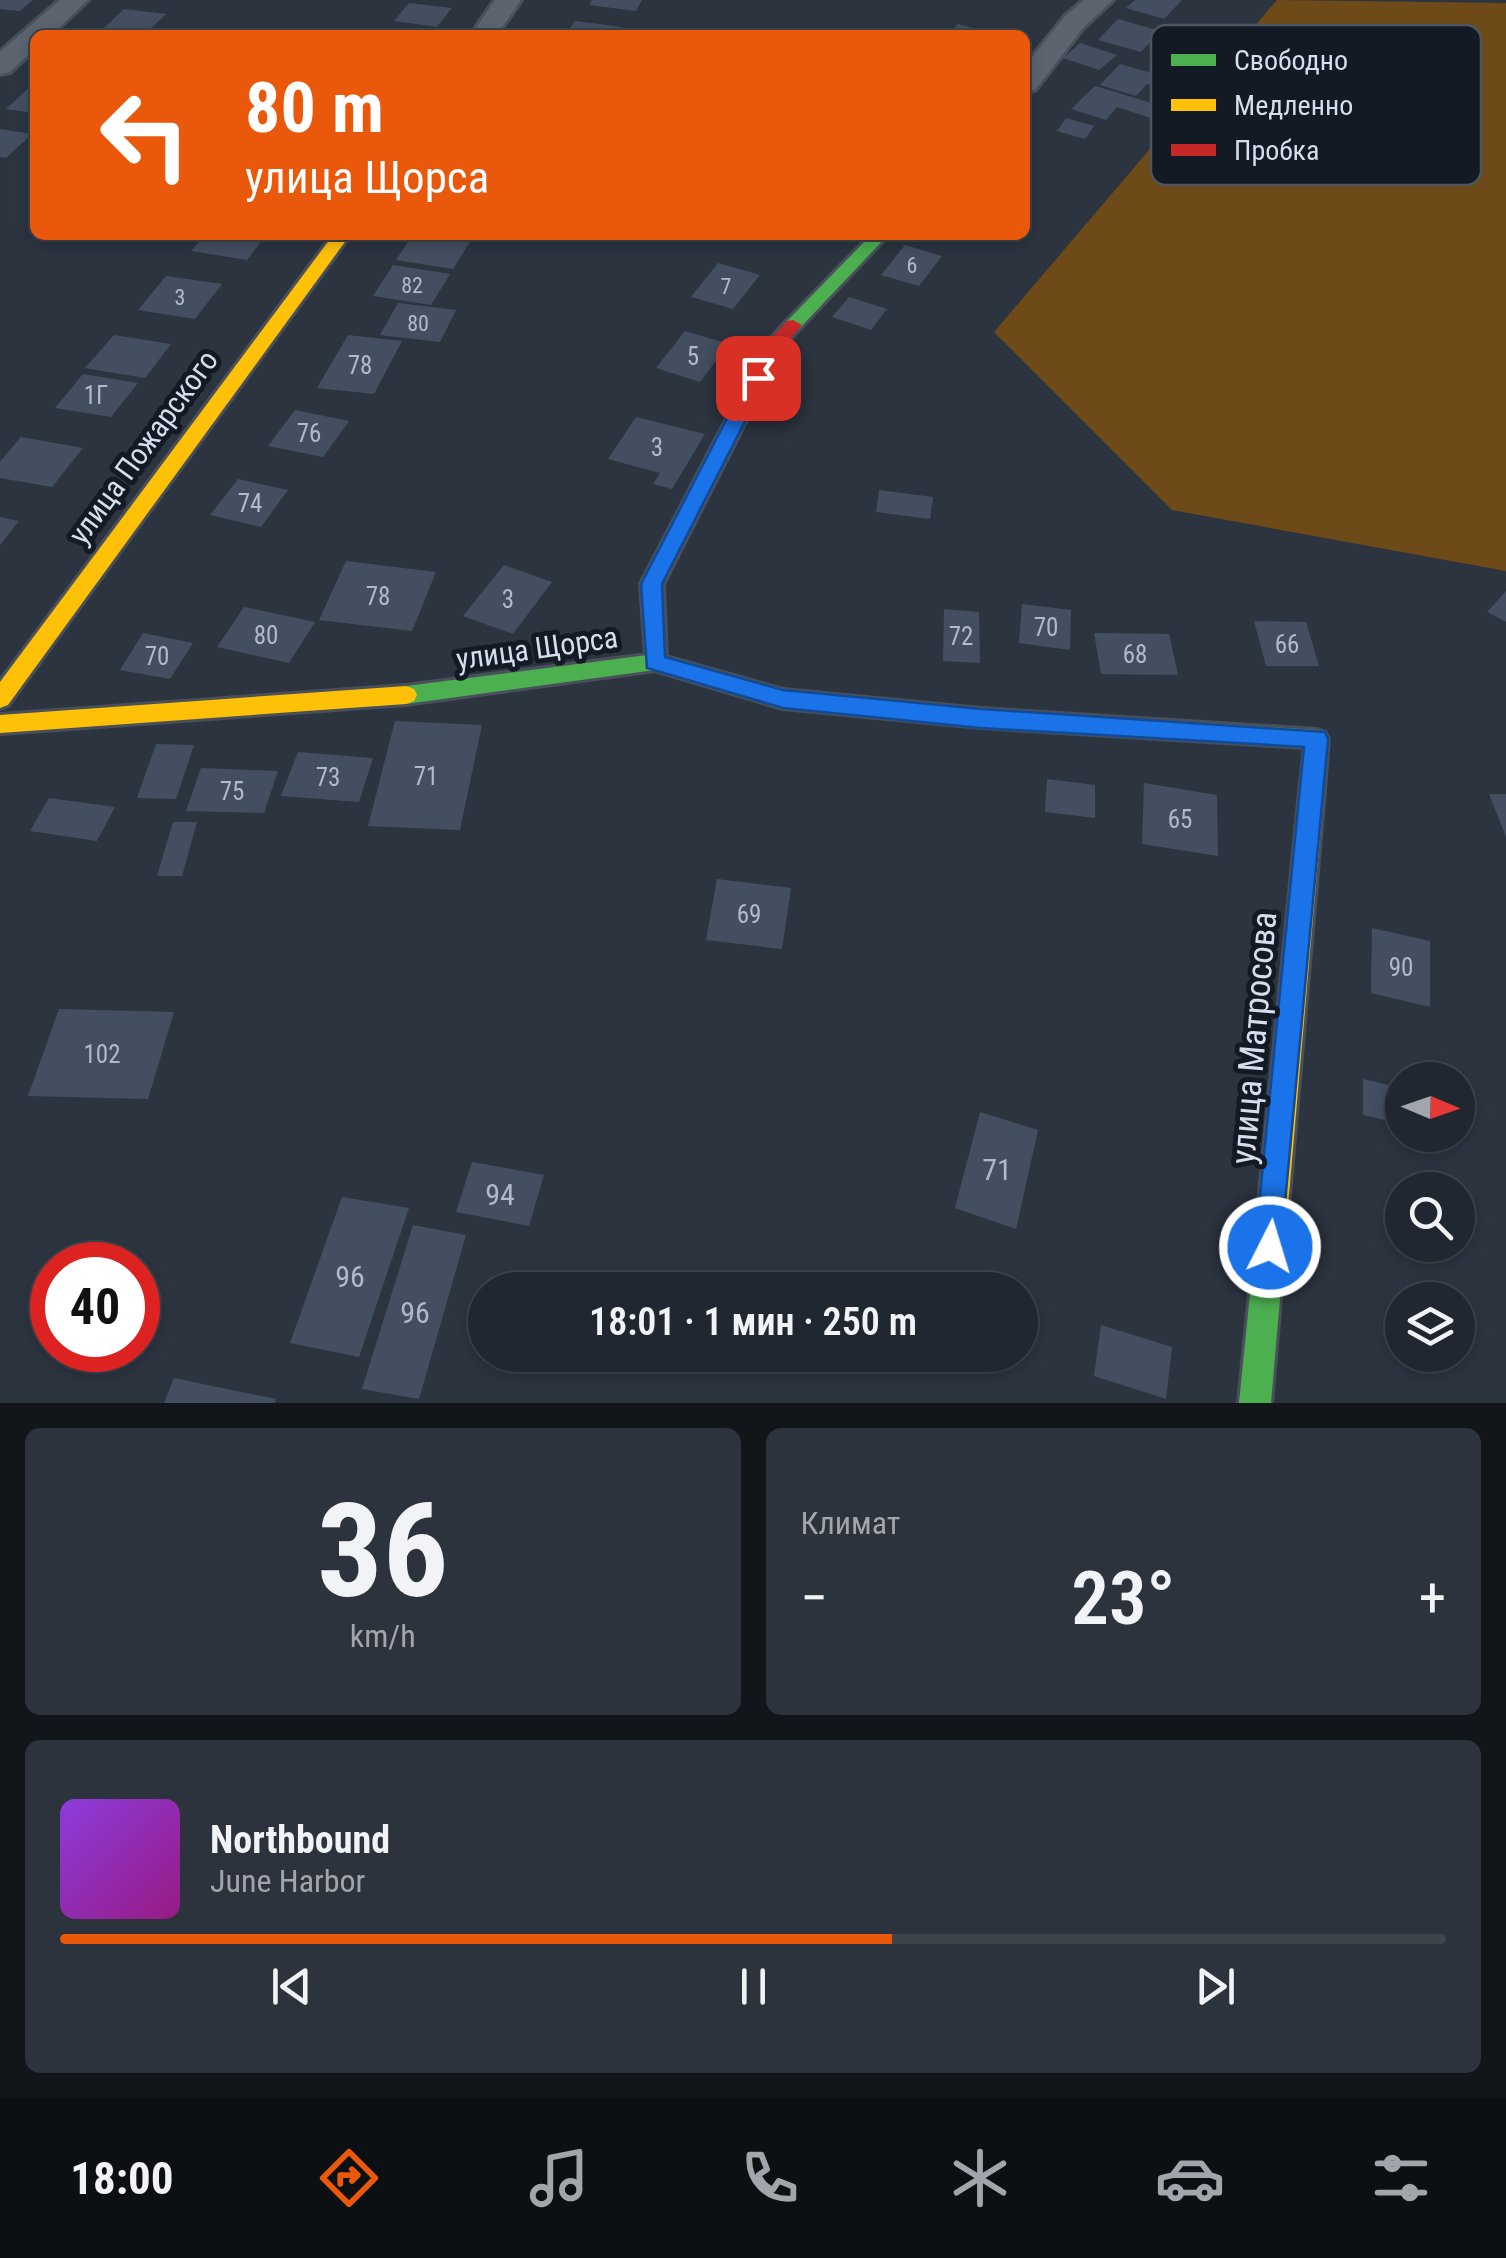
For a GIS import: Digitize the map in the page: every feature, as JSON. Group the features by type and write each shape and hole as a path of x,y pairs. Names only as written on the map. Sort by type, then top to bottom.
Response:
{"street":[{"path":"40,30 74,0"},
{"path":"487,30 508,0"},
{"path":"1030,78 1074,22 1100,0"},
{"path":"0,66 30,39"},
{"name":"улица Пожарского","path":"0,700 338,240"},
{"path":"654,662 652,584 775,344 875,240"},
{"name":"улица Щорса","path":"0,724 423,694 654,662 783,699 981,718 1317,739"},
{"name":"улица Матросова","path":"1255,1403 1317,739"}],"shaded area":[{"path":"1277,0 1506,3 1506,571 1172,510 994,332 1151,148 1151,185 1481,185 1481,25 1256,25"}],"building":[{"path":"0,0 33,0 20,11 0,9"},
{"path":"592,0 642,0 636,11 589,5"},
{"path":"1135,0 1182,0 1164,19 1126,8"},
{"path":"409,3 452,8 437,27 394,21"},
{"path":"124,9 166,14 149,30 104,28"},
{"path":"1118,19 1151,28 1151,41 1141,52 1098,40"},
{"path":"575,21 622,27 620,30 569,30"},
{"path":"958,24 980,30 953,30"},
{"path":"1080,43 1117,55 1099,70 1063,58"},
{"path":"1120,64 1151,73 1151,85 1147,84 1136,96 1100,85"},
{"path":"1095,86 1151,103 1151,118 1117,107 1106,120 1071,109"},
{"path":"30,87 30,112 6,109"},
{"path":"1066,118 1094,126 1085,139 1057,131"},
{"path":"0,129 30,134 6,158 0,157"},
{"path":"201,240 262,240 247,260 191,251"},
{"path":"410,240 471,240 453,269 396,260"},
{"path":"905,245 942,256 919,286 881,275"},
{"path":"718,263 760,275 733,309 691,297"},
{"path":"393,265 450,274 431,305 373,296"},
{"path":"166,276 222,284 195,319 138,310"},
{"path":"849,297 887,309 871,330 832,317"},
{"path":"398,303 456,310 440,342 380,335"},
{"path":"685,331 729,344 700,382 656,368"},
{"path":"114,335 171,344 145,378 85,368"},
{"path":"348,335 402,341 374,394 317,388"},
{"path":"83,374 138,383 111,417 55,408"},
{"path":"295,410 349,421 323,457 268,446"},
{"path":"636,417 705,434 672,489 653,484 660,473 608,459"},
{"path":"21,437 83,448 52,487 0,478 0,462"},
{"path":"238,479 288,490 261,527 210,515"},
{"path":"879,490 933,497 930,519 876,512"},
{"path":"0,517 19,521 0,545"},
{"path":"346,561 436,572 412,631 319,620"},
{"path":"504,565 552,582 513,634 463,616"},
{"path":"1506,591 1506,622 1487,612"},
{"path":"1022,604 1071,610 1070,650 1019,643"},
{"path":"244,607 315,622 289,663 217,647"},
{"path":"944,609 979,612 980,663 943,661"},
{"path":"1254,621 1306,622 1319,666 1266,666"},
{"path":"143,633 193,643 170,679 120,670"},
{"path":"1094,633 1169,634 1178,675 1101,674"},
{"path":"395,721 482,725 460,830 368,826"},
{"path":"156,744 194,745 176,799 137,798"},
{"path":"298,752 373,758 359,802 281,796"},
{"path":"201,768 278,771 264,813 186,811"},
{"path":"1047,779 1095,785 1095,818 1045,812"},
{"path":"1144,783 1217,795 1218,856 1142,844"},
{"path":"1489,794 1506,794 1506,837"},
{"path":"49,798 115,807 97,841 30,831"},
{"path":"173,822 197,822 182,876 157,876"},
{"path":"717,879 791,888 782,949 706,940"},
{"path":"1372,928 1430,941 1430,1007 1371,993"},
{"path":"59,1009 174,1012 148,1099 28,1096"},
{"path":"1363,1079 1385,1084 1385,1120 1363,1115"},
{"path":"980,1112 1038,1130 1016,1229 955,1208"},
{"path":"472,1162 544,1175 529,1226 456,1212"},
{"path":"342,1197 409,1208 359,1357 290,1343"},
{"path":"413,1225 466,1235 419,1399 362,1389"},
{"path":"1101,1325 1172,1347 1166,1399 1094,1376"},
{"path":"174,1378 276,1399 275,1403 164,1403"}],"traffic: fast":[{"path":"793,325 875,240"},
{"path":"406,695 655,662 783,699 981,718 1317,739 1311,802"},
{"path":"1255,1403 1268,1264"}],"traffic: slow":[{"path":"0,699 338,240"},
{"path":"0,724 406,695"},
{"path":"1268,1264 1311,802"}],"traffic: jam":[{"path":"655,662 652,584 775,344 793,325"}],"route":[{"path":"758,378 652,584 654,662 783,699 981,718 1317,739 1270,1247"}]}
